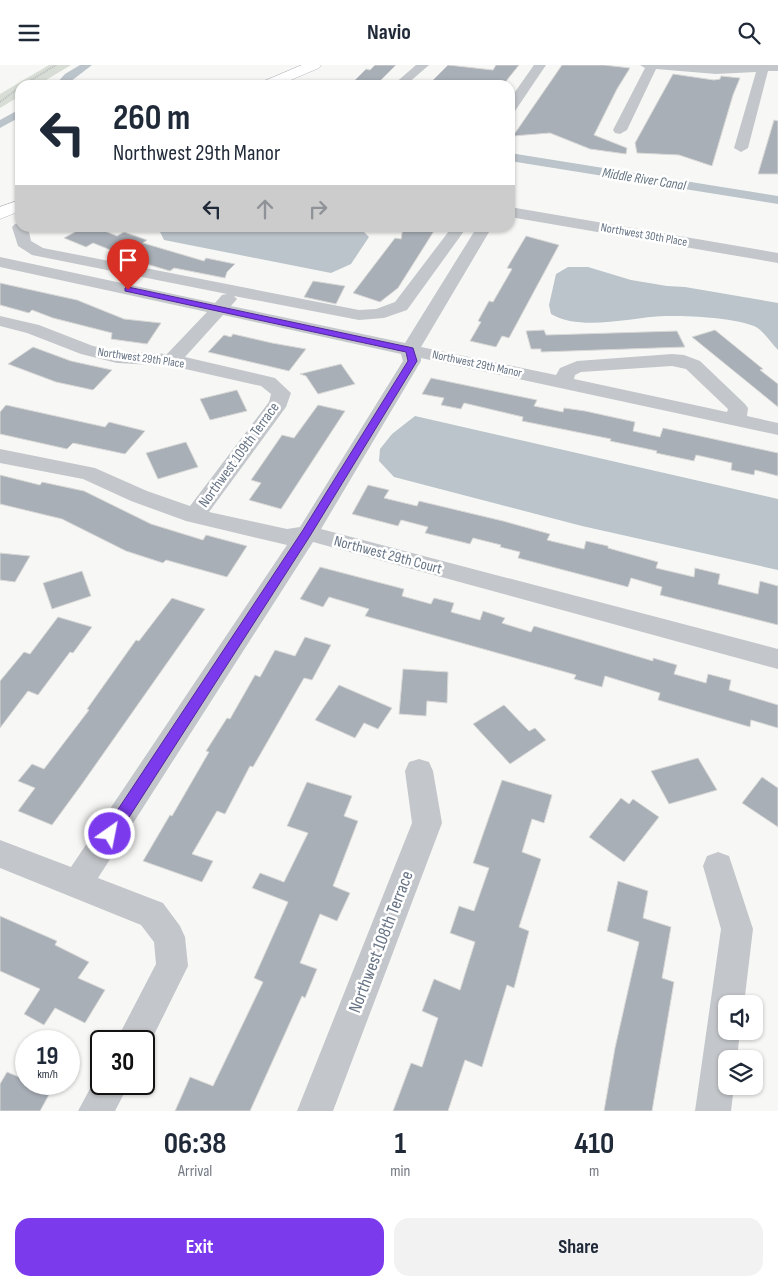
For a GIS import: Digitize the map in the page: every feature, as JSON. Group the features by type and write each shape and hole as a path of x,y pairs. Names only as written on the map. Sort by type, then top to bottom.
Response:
{"main road":[{"path":"282,80 320,67"},
{"path":"298,80 320,67"},
{"path":"0,199 15,192"},
{"path":"0,214 15,207"}],"street":[{"path":"405,80 423,65"},
{"path":"515,101 540,65"},
{"path":"620,130 649,65 716,69 778,67"},
{"path":"741,148 763,68"},
{"path":"515,202 559,210 554,219"},
{"name":"Northwest 30th Place","path":"515,213 583,224 619,225 652,230 716,247 778,258"},
{"path":"21,232 24,243 38,251 359,315 378,314 401,306 456,232"},
{"path":"77,884 306,533 412,361 410,350 482,232"},
{"path":"747,253 752,242 778,245"},
{"name":"Northwest 29th Manor","path":"0,262 778,429"},
{"path":"172,360 235,291"},
{"name":"Northwest 29th Place","path":"0,321 34,329 87,350 117,357 172,360 268,382 281,393"},
{"path":"563,383 567,372 577,367 672,360 684,361 693,365 738,408 736,420"},
{"name":"Northwest 109th Terrace","path":"194,516 280,403 281,393"},
{"name":"Northwest 29th Court","path":"0,456 88,473 139,496 194,516 288,537 306,533 778,659"},
{"name":"Northwest 108th Terrace","path":"315,1111 427,823 419,771"},
{"path":"0,854 152,913 169,937 172,965 139,1030"},
{"path":"718,866 737,929 728,995"},
{"path":"713,1111 722,1040"},
{"path":"96,1111 105,1095"}],"path":[{"path":"31,80 56,65"},
{"path":"0,102 15,91"}],"shaded area":[{"path":"49,65 71,65 46,80 24,80"},
{"path":"15,85 15,99 0,108 0,94"},
{"path":"160,232 364,232 369,237 351,264 331,273 164,240"},
{"path":"568,267 588,267 631,280 778,303 778,350 754,326 722,319 665,316 592,323 563,319 551,314 549,305 556,274"},
{"path":"415,416 778,499 778,570 582,526 394,477 379,461 380,449 392,434"}],"building":[{"path":"375,65 396,65 381,80 355,80 366,69 370,70"},
{"path":"448,65 493,70 496,65 519,65 507,80 433,80"},
{"path":"562,65 604,65 630,68 617,89 594,135 627,148 626,154 590,149 550,133 515,136 515,133"},
{"path":"673,74 714,80 720,79 721,76 740,78 733,95 712,166 679,155 637,153 635,143"},
{"path":"774,120 778,121 778,174 758,174"},
{"path":"75,232 107,232 117,236 124,232 147,240 143,243 204,261 206,258 235,264 227,272 225,278 174,268 170,271 143,263 93,243 86,247 64,238"},
{"path":"402,232 433,232 398,288 380,302 353,293 395,238 401,239"},
{"path":"526,236 559,245 509,338 502,336 496,347 470,341 481,322 478,321 489,301 493,302 512,269 507,268"},
{"path":"313,281 345,286 336,304 304,297"},
{"path":"0,283 77,300 124,319 161,323 147,344 111,339 112,333 53,318 32,310 29,313 0,305"},
{"path":"544,330 546,335 677,331 685,347 541,352 541,349 531,349 526,331"},
{"path":"715,330 763,369 760,370 778,384 778,407 692,337"},
{"path":"233,334 306,349 289,371 208,352 224,335 231,337"},
{"path":"33,347 71,361 112,370 93,390 56,382 8,364"},
{"path":"341,364 355,384 318,394 306,376 300,374"},
{"path":"431,378 537,400 534,406 563,412 564,408 585,411 635,422 633,431 660,437 663,428 778,453 778,476 755,470 754,475 731,470 732,463 696,455 694,461 656,453 657,451 610,441 611,439 522,421 523,417 464,403 461,409 441,405 444,398 422,394"},
{"path":"237,390 247,411 210,420 200,399"},
{"path":"6,405 105,427 109,422 145,431 125,454 73,443 67,449 0,434 0,412"},
{"path":"318,405 345,411 281,509 249,500 261,483 251,480 282,435 294,438"},
{"path":"186,442 198,467 158,479 146,453"},
{"path":"0,475 40,485 42,482 84,491 151,524 203,540 206,535 247,546 227,577 166,560 163,563 126,551 62,519 0,504"},
{"path":"368,485 389,490 384,498 417,506 419,501 503,521 550,534 547,540 584,549 586,541 608,546 608,548 658,562 656,568 694,577 695,568 720,574 718,584 758,594 760,581 778,586 778,625 660,595 662,587 631,578 628,587 518,558 520,552 500,547 501,545 473,538 470,544 425,533 428,527 401,520 398,526 352,514"},
{"path":"0,553 30,556 15,582 0,580"},
{"path":"320,567 404,589 402,596 431,604 434,598 454,603 451,612 480,620 483,611 505,618 502,623 531,632 534,626 653,661 653,658 677,665 674,674 706,683 708,674 731,680 729,690 778,705 778,728 751,720 750,727 658,700 660,693 605,676 602,687 574,679 576,675 365,616 369,609 329,597 323,607 300,599"},
{"path":"82,571 91,596 52,609 43,583"},
{"path":"172,598 205,609 82,784 52,825 18,811 35,788 18,781 32,764 44,769 89,710 87,709 136,640 139,641"},
{"path":"58,617 92,627 73,653 70,652 38,695 28,691 0,728 0,681 24,652 30,654"},
{"path":"305,637 331,645 312,680 304,678 253,767 250,766 225,814 217,811 192,854 213,861 202,882 143,861 209,752 206,751 227,718 230,719 255,675 260,677 275,650 295,656"},
{"path":"403,669 448,672 447,703 427,701 426,716 399,714"},
{"path":"339,685 392,708 378,729 364,723 355,738 315,720"},
{"path":"504,705 529,731 535,728 546,740 510,764 473,724"},
{"path":"698,758 717,790 669,804 651,771"},
{"path":"762,777 778,788 778,827 742,803"},
{"path":"502,780 552,795 544,823 532,819 522,852 541,859 519,927 529,931 514,988 507,985 482,1067 465,1060 448,1111 393,1111 411,1063 422,1067 438,1018 422,1011 434,979 460,990 475,942 450,933 459,906 474,911 489,868 473,863"},
{"path":"307,782 352,796 344,816 358,821 333,886 350,893 337,921 320,914 300,963 317,969 305,998 302,996 250,1111 175,1111 190,1077 213,1086 263,982 254,978 288,902 252,888 260,873 284,882 308,833 287,826"},
{"path":"621,798 629,804 633,799 659,817 624,862 589,837"},
{"path":"618,881 648,891 643,918 671,927 662,978 674,982 652,1111 604,1111 615,1048 639,942 607,931"},
{"path":"0,916 57,941 55,945 89,962 78,978 105,990 85,1023 55,1008 44,1025 24,1014 40,989 0,971"},
{"path":"7,1072 15,1075 15,1095 49,1095 40,1111 0,1111 0,1084"}],"waterway":[{"path":"65,80 87,65"},
{"path":"0,125 15,115"},
{"name":"Middle River Canal","path":"515,158 778,200"}],"route":[{"path":"110,834 306,533 412,361 410,350 128,290"}]}
